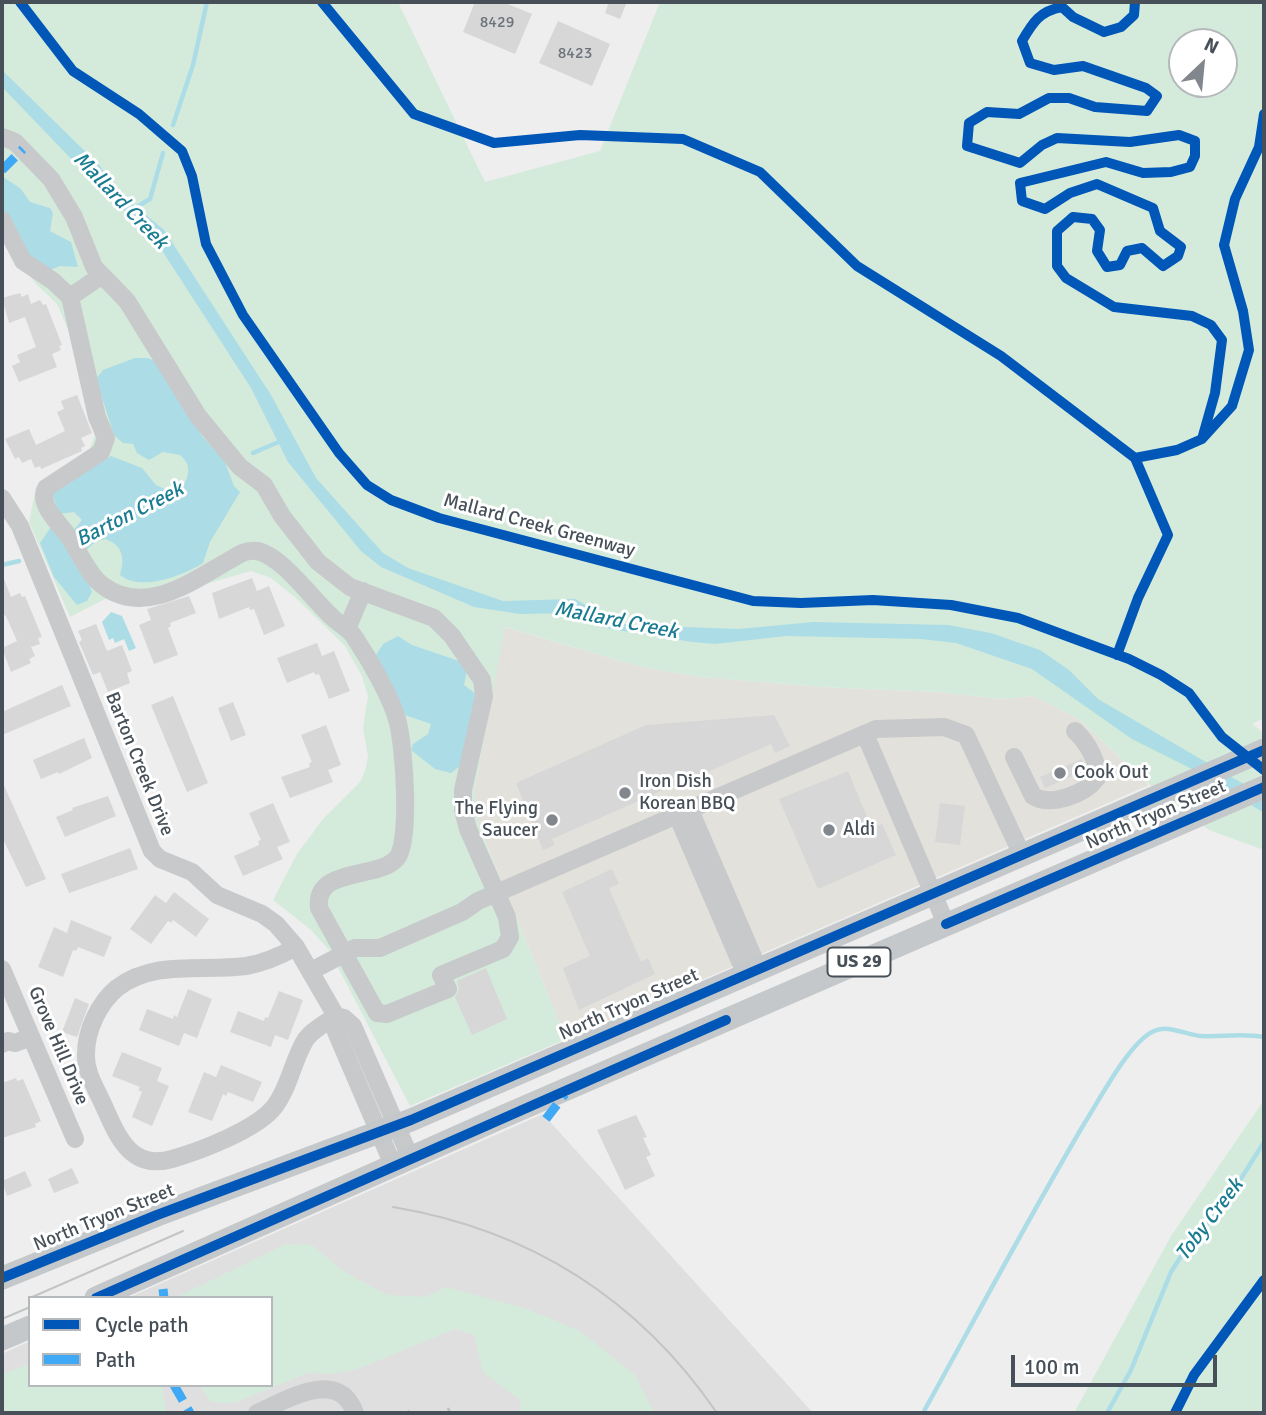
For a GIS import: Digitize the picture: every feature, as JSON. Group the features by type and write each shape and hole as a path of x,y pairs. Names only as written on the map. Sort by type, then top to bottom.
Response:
{"main road":[{"name":"North Tryon Street","path":"2,1278 157,1215 388,1130 1264,750"},
{"name":"North Tryon Street","path":"100,1296 401,1161 1264,787"},
{"path":"2,1339 28,1328"}],"street":[{"path":"2,137 15,142 56,186 101,276 127,301 212,435 240,467 264,485 285,520 318,562 343,583 433,618 452,636 482,680 484,696 462,801 468,829 508,922 507,945 441,975 447,989 384,1015 376,1011 319,908 321,894 348,875 389,865 398,857 403,840 405,784 397,720 356,638 284,569 257,551 246,551 193,583 145,599 103,586 48,507 44,491 50,483 101,452 106,443 97,417 70,297 53,281 23,261 2,220"},
{"path":"70,297 101,276"},
{"name":"Barton Creek Drive","path":"2,498 14,515 27,543 152,851 160,859 192,872 217,895 268,918 296,947 336,1016 344,1018 353,1026 401,1161"},
{"path":"347,629 363,592"},
{"path":"311,971 359,947 380,948 462,912 497,893 884,728 944,727 966,735 1022,855"},
{"path":"1014,757 1028,787 1038,799 1046,802 1059,799 1096,781 1098,774 1094,759 1075,731"},
{"path":"865,734 946,924"},
{"path":"683,812 752,970"},
{"path":"296,947 269,960 244,966 189,966 161,971 130,981 111,993 93,1024 86,1054 89,1072 118,1138 140,1159 163,1161 260,1122 281,1097 306,1039 336,1016"},
{"name":"Grove Hill Drive","path":"2,969 16,1041 75,1139"},
{"path":"2,1057 13,1050 16,1041"},
{"path":"257,1413 308,1391 324,1388 345,1397 355,1413"}],"path":[{"path":"448,1408 450,1413"},
{"path":"405,1413 413,1410"}],"shaded area":[{"path":"504,627 641,667 700,677 822,687 937,692 1002,699 1034,696 1080,720 1149,785 566,1039 479,826 475,809 474,792"},
{"path":"543,1114 813,1413 2,1413 2,1354 28,1342 28,1387 273,1387 273,1296 133,1296"}],"green space":[{"path":"2,2 398,2 485,182 600,151 660,2 1264,2 1264,718 1252,724 1264,733 1264,850 1209,830 1144,780 1080,720 1034,696 1002,699 937,692 822,687 700,677 641,667 505,627 474,792 479,826 566,1039 410,1106 329,950 311,930 273,900 297,854 323,819 360,782 365,771 368,757 363,728 368,696 362,676 345,646 297,599 271,578 251,571 192,588 111,596 70,617 29,522 36,487 89,451 96,432 82,390 70,334 57,304 35,283 2,239"},
{"path":"1264,1100 1264,1413 1074,1413 1171,1236"},
{"path":"286,1244 312,1245 343,1271 388,1295 425,1297 446,1287 527,1309 580,1331 635,1375 654,1413 519,1413 521,1401 483,1372 474,1335 455,1329 355,1370 330,1374 310,1372 234,1403 211,1402 200,1387 273,1387 273,1296 181,1295"},
{"path":"28,1365 28,1387 162,1387 166,1411 2,1413 2,1374"}],"water":[{"name":"Mallard Creek","path":"2,70 100,166 116,190 164,230 271,395 316,478 383,553 408,568 503,601 575,599 612,620 629,625 739,629 813,622 948,625 991,633 1040,650 1069,670 1098,699 1264,796 1264,813 1200,773 1132,739 1032,669 956,643 921,639 786,636 715,644 692,642 604,628 573,613 520,614 474,607 381,567 361,551 288,462 251,388 150,232 106,195 2,87"},
{"path":"2,176 21,189 30,202 50,208 53,213 50,231 71,242 78,267 60,266 48,271 34,263 2,211"},
{"path":"135,358 148,358 157,362 202,436 225,462 234,486 240,492 210,542 203,563 173,577 150,582 129,580 120,575 122,558 116,545 105,539 95,542 79,557 92,592 87,601 77,605 54,577 40,543 51,527 72,532 82,520 74,512 59,514 52,493 111,456 142,468 156,485 167,490 183,485 188,473 187,465 180,455 163,452 149,460 137,453 133,444 123,443 114,435 96,379 103,370"},
{"path":"111,612 122,616 136,648 129,651 124,639 115,643 113,638 109,640 102,622"},
{"path":"398,636 412,645 462,662 467,671 464,685 477,695 460,766 451,773 435,769 411,750 413,744 428,734 431,724 399,713 376,655 383,644"}],"building":[{"path":"475,2 503,2 532,14 515,54 463,32"},
{"path":"609,2 627,2 620,19 605,13"},
{"path":"558,21 610,44 592,86 539,63"},
{"path":"20,293 22,297 28,294 31,304 40,300 43,305 46,304 62,345 59,346 61,350 52,354 57,367 19,382 12,366 20,362 17,355 36,347 25,317 9,323 2,298"},
{"path":"77,395 92,433 81,438 85,446 81,448 82,451 41,469 40,466 35,468 31,459 22,463 19,457 15,459 5,439 29,429 36,445 65,431 57,412 64,409 61,401"},
{"path":"2,574 11,597 20,593 22,597 25,596 42,637 38,638 40,644 31,647 35,656 29,659 31,663 11,672 2,648 17,641 6,616 2,614"},
{"path":"252,578 257,591 269,586 285,626 264,635 254,609 250,610 249,607 219,619 212,593"},
{"path":"189,596 196,613 170,623 168,628 178,655 154,664 139,625 151,620 147,609"},
{"path":"96,624 107,651 122,645 132,671 127,673 130,683 108,692 100,672 93,675 79,642 82,640 78,631"},
{"path":"317,643 322,656 334,651 350,691 329,699 319,674 315,675 314,672 287,683 277,658"},
{"path":"62,685 71,706 2,735 2,712"},
{"path":"173,696 208,783 187,792 151,705"},
{"path":"233,702 246,735 231,741 218,708"},
{"path":"774,715 790,746 775,753 771,744 701,775 704,780 692,785 689,779 654,794 656,800 646,804 643,799 552,839 555,845 543,850 516,783 646,725"},
{"path":"326,725 341,765 328,770 333,782 290,798 281,777 310,767 309,763 312,762 301,735"},
{"path":"84,738 92,758 59,774 58,772 41,779 33,760"},
{"name":"Cook Out","path":"1082,759 1085,771 1045,788 1040,777"},
{"path":"848,771 872,829 882,824 896,855 818,889 779,799"},
{"path":"2,781 46,879 26,887 2,837"},
{"path":"108,796 116,816 65,837 56,817 73,810 72,808"},
{"path":"273,803 290,842 277,847 283,859 243,876 234,856 259,845 258,841 261,840 249,813"},
{"path":"940,803 965,806 960,845 935,842"},
{"path":"130,848 138,869 69,893 61,874"},
{"path":"612,869 619,884 609,888 641,962 648,958 655,974 579,1010 563,968 590,956 562,892"},
{"path":"174,892 209,919 196,937 173,920 171,923 168,921 151,944 130,929 155,895 166,903"},
{"path":"71,920 112,937 104,957 78,947 76,951 73,950 63,977 38,967 54,927 67,933"},
{"path":"486,968 507,1019 472,1035 455,997 459,989 457,981"},
{"path":"188,989 212,999 197,1038 184,1033 179,1046 139,1030 147,1009 173,1019 174,1015 177,1017"},
{"path":"279,991 303,1000 288,1040 275,1035 271,1047 230,1032 238,1011 264,1021 265,1017 268,1018"},
{"path":"75,998 89,1004 77,1037 62,1032"},
{"path":"122,1052 162,1068 157,1081 169,1086 152,1126 132,1117 142,1092 138,1090 140,1087 112,1076"},
{"path":"221,1065 262,1082 253,1102 228,1092 226,1096 223,1094 212,1121 188,1112 204,1072 216,1077"},
{"path":"16,1078 17,1081 23,1079 41,1121 35,1124 36,1127 2,1138 2,1083"},
{"path":"636,1115 647,1137 643,1138 651,1155 646,1157 655,1176 625,1190 597,1130"},
{"path":"72,1168 79,1183 54,1193 48,1179"},
{"path":"25,1171 32,1186 7,1196 2,1181"}],"waterway":[{"path":"173,125 193,65 207,2"},
{"name":"Mallard Creek","path":"135,208 150,199 163,153"},
{"name":"Barton Creek","path":"253,453 281,441"},
{"name":"Barton Creek","path":"2,565 19,561"},
{"path":"923,1413 1063,1160 1106,1087 1144,1037 1159,1029 1201,1036 1264,1037"},
{"name":"Toby Creek","path":"1107,1413 1131,1370 1171,1272 1194,1236 1222,1209 1264,1142"}],"tram line":[{"path":"393,1207 443,1218 490,1233 535,1252 577,1275 616,1303 652,1336 686,1372 717,1413"},
{"path":"35,1296 183,1231"},
{"path":"2,1319 28,1308"}],"marked path":[{"path":"2,170 23,149"},
{"path":"546,1119 565,1094"},
{"path":"163,1289 164,1296"},
{"path":"175,1387 190,1413"}],"cycle path":[{"name":"Mallard Creek Greenway","path":"20,2 73,71 139,114 182,151 192,176 206,244 243,315 339,453 367,485 391,500 439,518 753,601 801,603 873,600 951,605 1018,618 1129,659 1161,675 1189,693 1222,737 1264,770"},
{"path":"322,2 414,114 494,143 580,135 683,139 760,172 857,266 1001,356 1135,458 1168,535 1138,598 1117,655"},
{"path":"1135,2 1134,15 1121,27 1104,32 1073,17 1062,7 1048,11 1038,18 1022,41 1030,63 1054,70 1083,66 1146,88 1157,96 1147,111 1095,107 1069,98 1049,98 1019,114 987,112 969,123 967,146 1020,163 1042,145 1057,138 1130,142 1179,135 1195,141 1195,156 1190,167 1171,172 1143,173 1106,162 1020,183 1022,201 1045,209 1070,193 1097,184 1153,208 1160,231 1181,247 1178,256 1163,266 1142,248 1127,251 1120,265 1107,267 1097,251 1100,230 1092,219 1073,217 1057,231 1057,266 1066,278 1114,307 1192,316 1211,325 1222,340 1215,393 1202,439"},
{"path":"1135,458 1177,450 1202,439 1232,406 1249,350 1243,311 1224,245 1235,199 1259,147 1264,114"},
{"path":"2,1278 157,1215 411,1120 1264,750"},
{"path":"946,924 1264,787"},
{"path":"101,1296 726,1020"},
{"path":"1175,1413 1194,1375 1264,1280"}],"place":[{"name":"Cook Out","path":"1060,773"},
{"name":"Iron Dish Korean BBQ","path":"625,793"},
{"name":"The Flying Saucer","path":"552,820"},
{"name":"Aldi","path":"829,830"}]}
